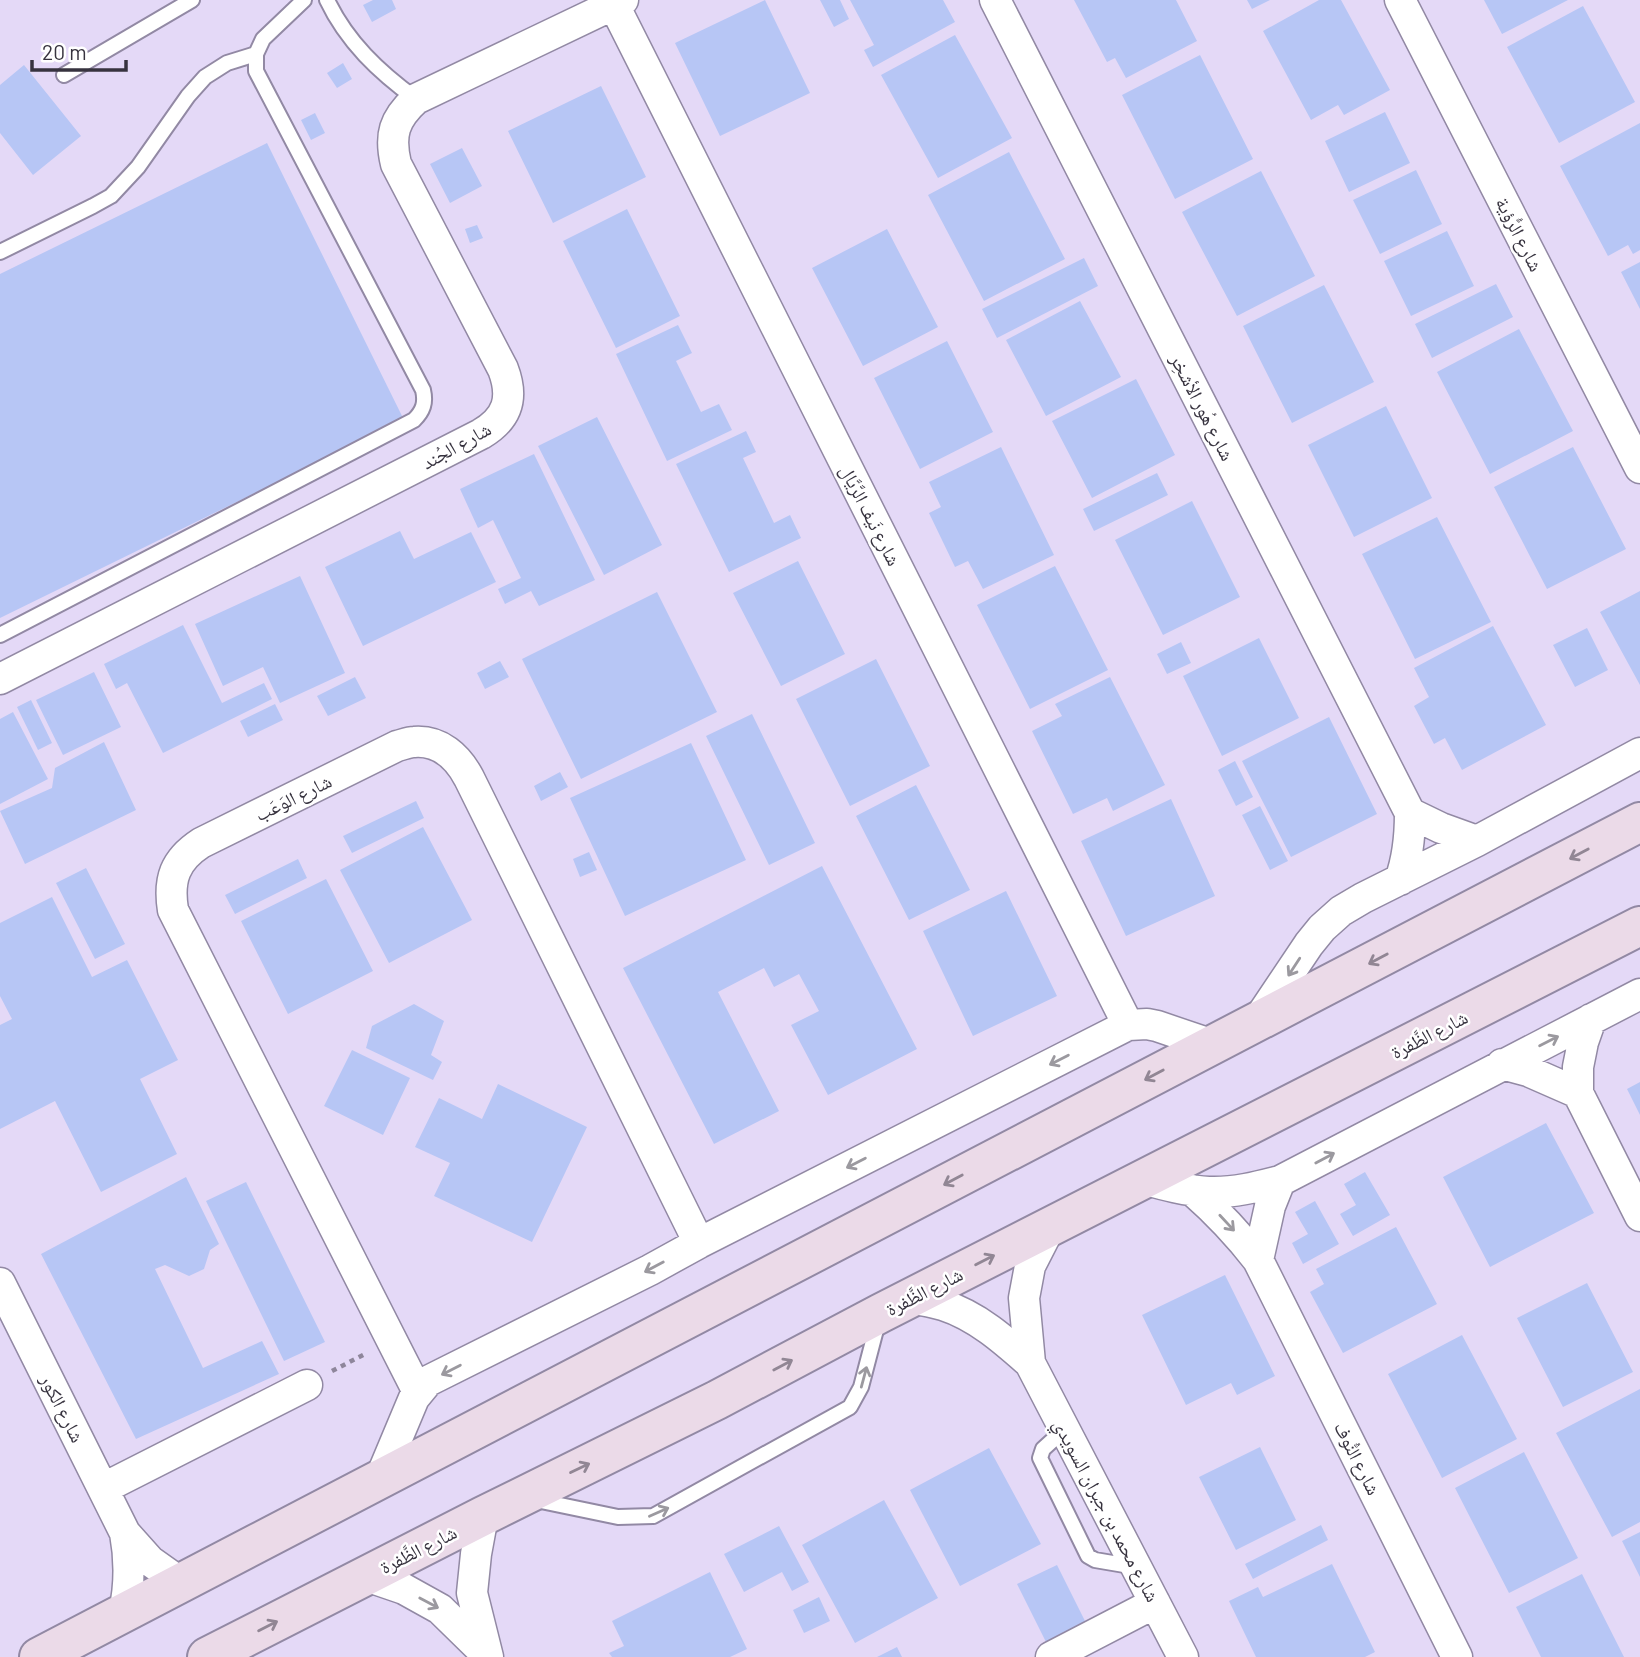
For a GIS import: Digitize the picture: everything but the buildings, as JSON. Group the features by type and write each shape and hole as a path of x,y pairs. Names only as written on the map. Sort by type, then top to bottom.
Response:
{"main road":[{"path":"39,1657 1640,822"},
{"name":"شارع الظَّفرة","path":"222,1653 520,1497 717,1400 895,1305 1640,926"}],"street":[{"name":"شارع هُور الأشخِر","path":"995,0 1410,813 1410,845 1400,880"},
{"name":"شارع الرُّؤية","path":"1400,0 1640,468"},
{"name":"شارع الجُند","path":"0,679 492,428 506,408 508,382 396,164 393,137 396,124 404,110 416,99 619,2"},
{"name":"شارع نَيف الرَّيَّال","path":"619,2 1129,1025"},
{"name":"شارع الوَعَب","path":"418,1391 173,910 170,895 178,864 188,851 201,843 397,746 423,742 432,743 448,751 461,763 469,778 699,1243"},
{"path":"1257,1022 1309,944 1341,911 1640,754"},
{"path":"1410,813 1477,841"},
{"path":"1143,1179 1209,1192 1249,1189 1280,1181 1640,994"},
{"path":"1591,1019 1578,1067 1578,1093 1640,1216"},
{"path":"380,1479 411,1405 418,1391 428,1381 1129,1025 1157,1026 1213,1045"},
{"path":"1502,1064 1553,1081 1578,1093"},
{"path":"1258,1259 1270,1206 1280,1181"},
{"name":"شارع النُّوف","path":"1192,1190 1216,1211 1258,1259 1458,1657"},
{"name":"شارع محمد بن جبران السويدي","path":"1030,1363 1024,1298 1030,1266 1050,1227"},
{"name":"شارع الكور","path":"0,1283 125,1533 150,1561 181,1583"},
{"name":"شارع محمد بن جبران السويدي","path":"895,1305 944,1306 1001,1337 1030,1363 1183,1657"},
{"path":"103,1488 307,1384"},
{"path":"483,1516 472,1593 488,1656"},
{"name":"شارع الكور","path":"124,1612 130,1573 125,1533"},
{"path":"366,1576 404,1589 439,1609 488,1656"},
{"path":"1051,1657 1155,1603"}],"lane":[{"path":"64,75 192,0"},
{"path":"0,635 414,420 424,406 423,390 256,71 256,54 263,39 304,0"},
{"path":"327,0 349,37 368,60 416,99"},
{"path":"0,252 111,195 138,167 188,96 205,77 227,63 256,54"},
{"path":"520,1497 618,1517 653,1516 850,1407 895,1305"}],"path":[{"path":"307,1384 368,1353"}]}
